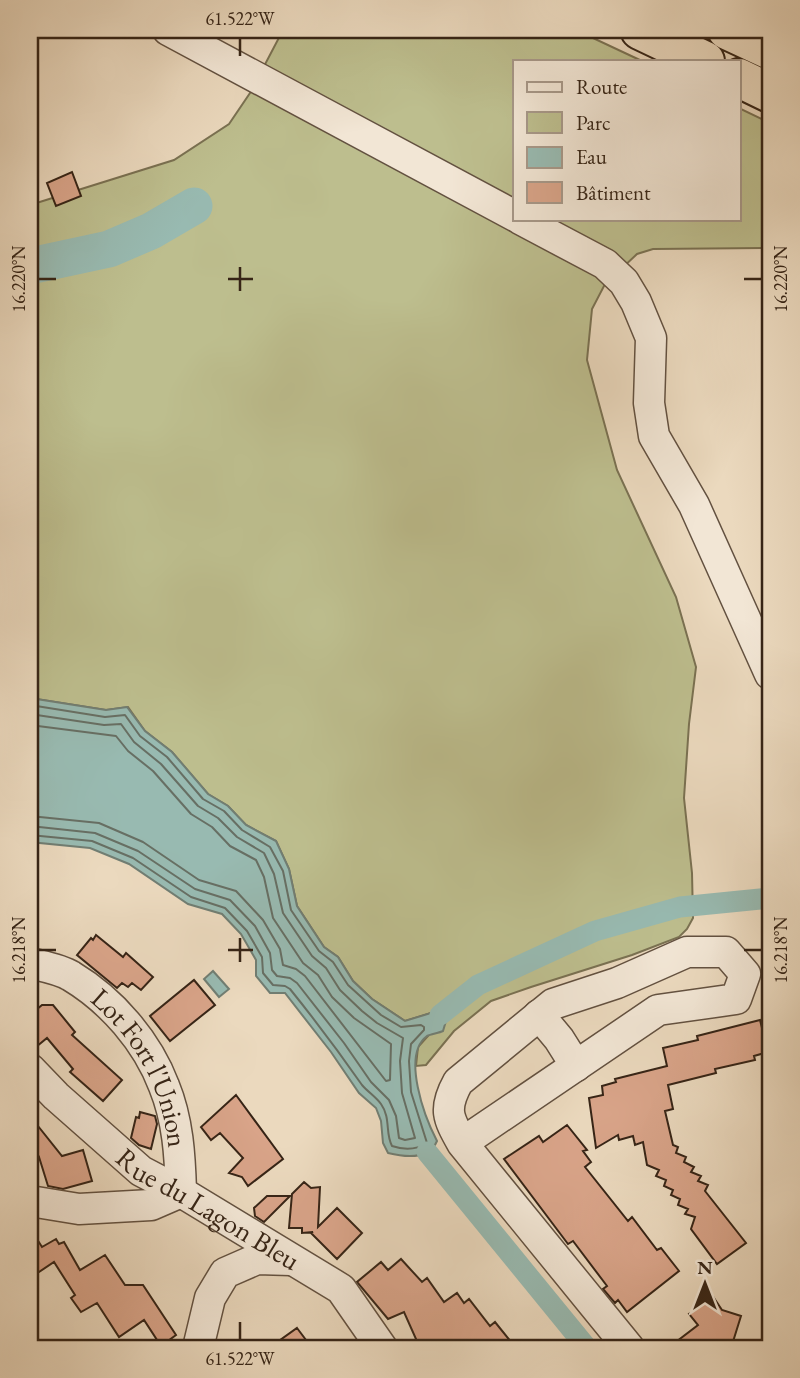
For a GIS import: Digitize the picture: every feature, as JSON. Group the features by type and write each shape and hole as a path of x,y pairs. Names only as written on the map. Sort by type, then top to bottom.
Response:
{"highway":[{"path":"640,30 703,60"},
{"path":"727,30 770,50"},
{"path":"740,78 770,93"}],"street":[{"path":"168,30 513,215"},
{"path":"522,220 605,264 624,282 636,302 651,338 649,403 654,436 694,505 770,674"},
{"path":"462,1143 658,1010 736,999 744,974 726,952 687,952 617,983 553,1004 458,1082 448,1100 449,1119 462,1143 629,1348"},
{"name":"Lot Fort l'Union","path":"30,963 69,974 110,1005 138,1038 164,1085 174,1120 180,1155 181,1192 151,1205 79,1209 30,1201"},
{"path":"617,983 635,1001 641,1022"},
{"path":"539,1015 576,1066"},
{"name":"Rue du Lagon Bleu","path":"30,1069 56,1096 141,1171 181,1192 341,1289 382,1348"},
{"path":"198,1348 210,1298 225,1273 257,1259 291,1260"}],"green space":[{"path":"283,30 576,30 640,60 513,60 513,220 740,220 740,108 770,123 770,248 653,249 637,254 605,284 592,309 587,360 617,470 676,597 696,667 684,798 692,873 693,918 679,937 491,1001 454,1031 426,1065 416,1066 418,1047 428,1036 434,1012 405,1021 372,999 353,981 338,957 324,947 297,906 289,869 276,841 246,825 228,806 208,794 172,752 145,731 128,707 106,710 30,698 30,205 174,160 229,124 250,93"}],"water":[{"path":"30,698 106,710 127,707 145,731 172,752 208,794 228,806 246,825 276,841 289,869 297,906 324,947 338,957 353,981 372,999 405,1021 434,1012 446,1021 443,1031 427,1036 419,1045 416,1057 422,1103 437,1141 433,1147 416,1156 388,1153 383,1143 381,1121 376,1108 359,1093 285,993 270,993 256,976 256,960 241,934 222,914 188,904 129,864 90,848 30,842"},
{"path":"213,971 229,989 219,997 204,979"}],"building":[{"path":"72,172 81,196 56,206 47,183"},
{"path":"96,935 123,957 126,953 153,977 141,990 132,983 128,987 122,983 117,988 77,955"},
{"path":"194,980 215,1005 170,1041 150,1016"},
{"path":"42,1005 53,1005 75,1032 72,1035 122,1080 103,1101 70,1072 73,1069 47,1038 30,1052 30,1015"},
{"path":"760,1020 768,1052 754,1056 755,1060 715,1069 716,1073 668,1085 673,1109 665,1111 673,1145 678,1147 676,1153 686,1157 684,1162 694,1167 691,1172 701,1176 698,1181 708,1185 705,1191 746,1243 717,1264 691,1229 695,1217 685,1214 688,1209 678,1205 680,1199 671,1195 673,1190 664,1186 666,1180 656,1176 659,1170 647,1165 643,1142 635,1145 633,1136 619,1140 618,1135 596,1148 589,1098 603,1095 602,1086 616,1082 615,1079 667,1066 663,1048"},
{"path":"236,1095 283,1159 248,1186 242,1177 229,1173 243,1158 220,1133 211,1140 201,1127"},
{"path":"140,1112 155,1116 157,1124 151,1149 139,1145 131,1138 136,1117 139,1118"},
{"path":"30,1116 62,1156 83,1150 92,1181 63,1189 48,1186 39,1157 30,1165"},
{"path":"567,1125 587,1150 583,1151 591,1162 585,1167 628,1221 632,1217 657,1250 661,1248 679,1271 627,1312 618,1300 615,1303 603,1289 607,1286 573,1241 568,1244 504,1159 539,1136 543,1142"},
{"path":"304,1182 311,1188 320,1187 318,1227 337,1208 362,1233 337,1259 311,1233 313,1232 302,1233 302,1228 289,1228 292,1194"},
{"path":"267,1196 290,1196 264,1222 255,1216 254,1208"},
{"path":"30,1228 42,1247 56,1239 59,1244 64,1242 80,1270 105,1255 125,1285 143,1285 176,1335 161,1346 144,1320 119,1337 97,1303 81,1312 71,1298 75,1295 54,1262 30,1278"},
{"path":"401,1259 422,1282 427,1278 444,1302 457,1293 464,1303 469,1299 490,1326 495,1322 516,1348 420,1348 404,1312 388,1319 357,1282 381,1262 388,1270"},
{"path":"712,1295 722,1310 741,1316 731,1348 668,1348 698,1325 689,1314"},
{"path":"297,1328 312,1348 269,1348"}],"waterway":[{"path":"30,266 109,249 151,231 194,206"},
{"path":"440,1015 478,985 595,931 680,907 770,898"},
{"path":"427,1152 587,1348"}]}
